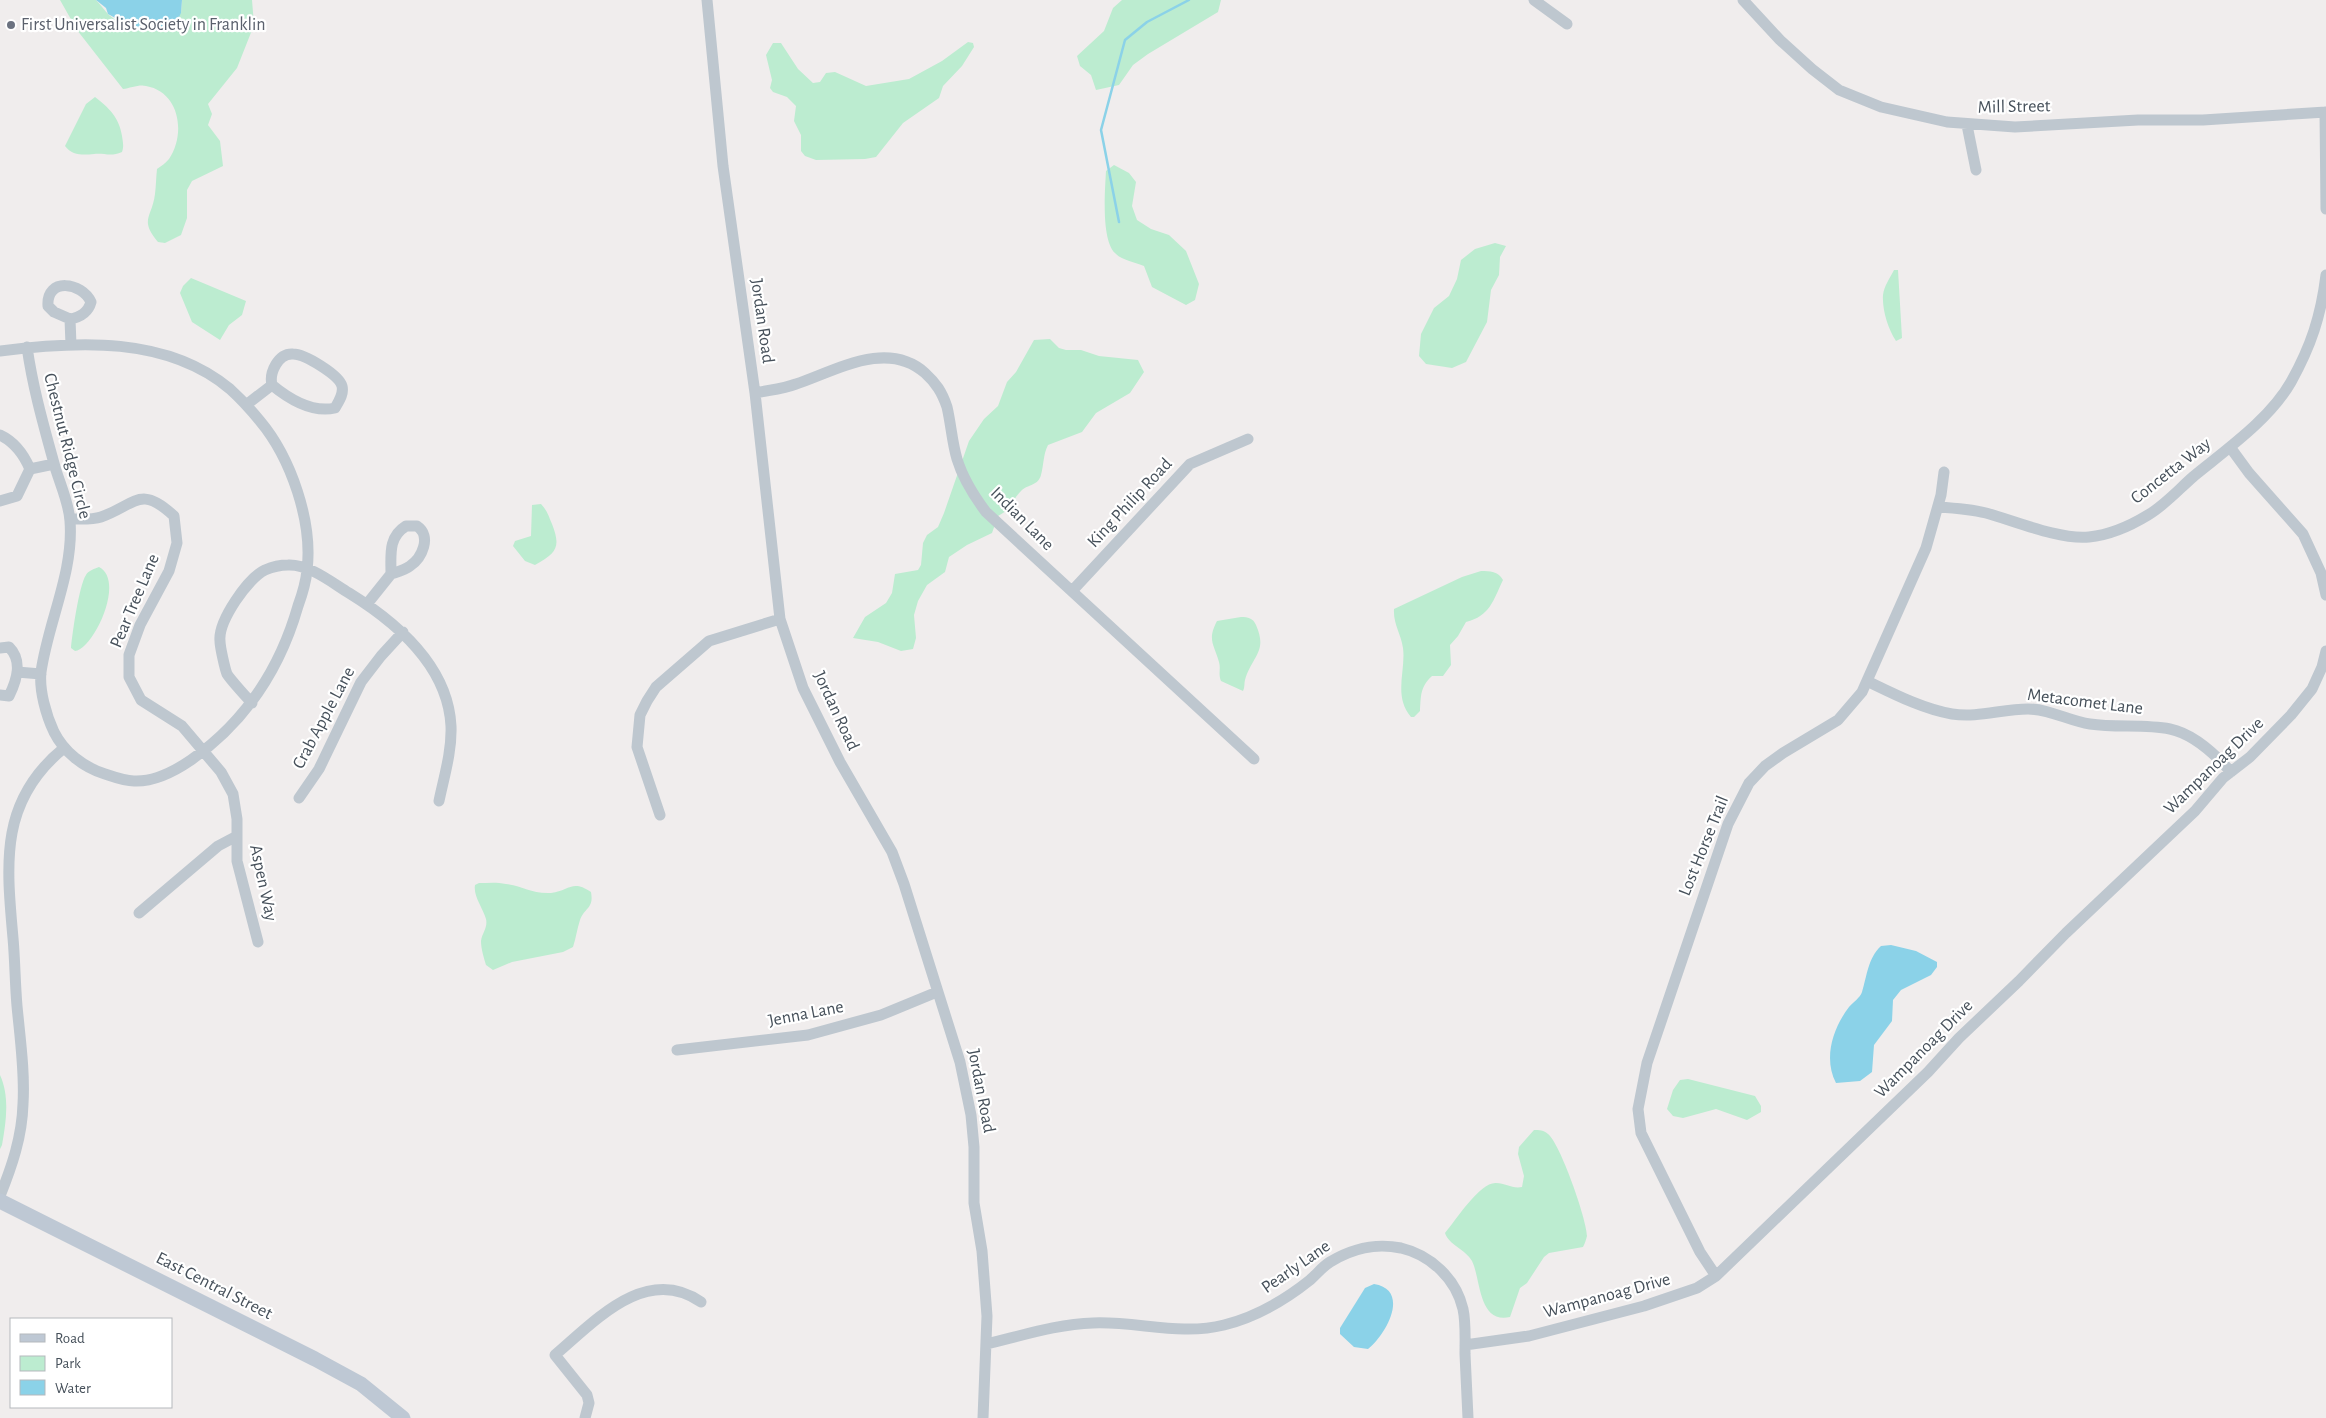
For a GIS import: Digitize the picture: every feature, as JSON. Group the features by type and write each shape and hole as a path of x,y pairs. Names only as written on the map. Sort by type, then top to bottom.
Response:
{"main road":[{"name":"East Central Street","path":"0,1201 176,1288 361,1384 403,1418"}],"street":[{"name":"Jordan Road","path":"707,0 731,230 755,393 780,619 803,688 840,762 892,852 960,1062 973,1126 974,1203 982,1251 987,1316 983,1418"},
{"path":"1534,0 1567,24"},
{"name":"Mill Street","path":"1743,0 1780,40 1839,90 1881,107 1967,125 2015,127 2138,120 2203,120 2325,112"},
{"path":"2325,112 2326,209"},
{"path":"1967,125 1976,170"},
{"name":"Concetta Way","path":"1938,507 1987,513 2020,525 2086,538 2110,534 2148,515 2230,448 2280,399 2312,341 2322,308 2326,275"},
{"path":"70,319 70,346"},
{"name":"Chestnut Ridge Circle","path":"0,351 27,348 70,346 126,346 161,353 200,370 229,388 246,405 279,448 299,495 304,518 308,569 287,642 266,682 252,703 233,724 202,752 166,774 136,782 96,772 77,760 64,748 51,722 43,696 41,674 66,569 70,520 32,385 27,348"},
{"path":"293,354 313,361 338,378 342,386 342,395 335,408 312,408 285,396 272,385 270,378 274,366 284,356 293,354"},
{"name":"Indian Lane","path":"755,393 794,385 858,362 881,358 891,358 920,369 938,385 947,407 957,459 974,496 986,512 1254,759"},
{"path":"246,405 272,385"},
{"path":"0,436 12,443 24,456 30,469"},
{"name":"King Philip Road","path":"1072,591 1190,464 1248,439"},
{"path":"2230,448 2249,474 2303,534 2322,573 2326,595"},
{"path":"30,469 54,464"},
{"path":"0,501 17,496 30,469"},
{"name":"Lost Horse Trail","path":"1716,1276 1700,1252 1641,1133 1638,1109 1647,1063 1728,824 1749,783 1783,753 1838,720 1862,692 1926,548 1938,507 1944,472"},
{"name":"Pear Tree Lane","path":"70,520 101,517 139,499 159,502 174,516 177,543 169,571 140,625 129,654 129,677 141,700 182,726 202,752"},
{"path":"252,703 227,674 220,641 222,623 245,590 261,572 286,564 308,569 367,604 403,632 436,676 450,717 450,744 440,801"},
{"path":"367,604 391,574"},
{"path":"660,815 637,747 640,715 647,701 656,687 709,641 780,619"},
{"name":"Crab Apple Lane","path":"298,798 319,769 361,682 403,632"},
{"path":"0,648 9,647 18,664 16,682 9,696 0,695"},
{"name":"Wampanoag Drive","path":"1465,1345 1528,1336 1644,1306 1682,1294 1716,1276 1928,1072 1959,1038 2195,811 2223,778 2250,757 2291,715 2312,689 2322,667 2326,652"},
{"path":"17,672 41,674"},
{"name":"Metacomet Lane","path":"1868,681 1913,702 1954,714 1979,716 2026,709 2057,713 2088,724 2172,730 2202,745 2231,772"},
{"path":"0,1196 13,1163 21,1132 24,1102 21,1040 8,890 8,836 17,805 32,779 42,766 64,748"},
{"name":"Aspen Way","path":"202,752 221,772 233,794 236,819 237,861 258,942"},
{"path":"139,913 218,846 235,837"},
{"name":"Jenna Lane","path":"677,1050 808,1035 881,1015 937,992"},
{"name":"Pearly Lane","path":"986,1344 1037,1332 1092,1323 1181,1330 1226,1325 1267,1309 1298,1288 1328,1263 1346,1253 1366,1246 1378,1245 1410,1250 1431,1261 1441,1270 1455,1290 1462,1308 1468,1418"},
{"path":"585,1418 589,1403 587,1395 555,1354 608,1310 633,1296 654,1288 673,1289 689,1293 701,1302"}],"green space":[{"path":"60,0 96,0 109,15 119,22 155,31 181,13 182,0 252,0 254,25 237,68 208,104 212,114 208,125 220,141 223,166 192,181 187,190 187,218 181,235 165,243 158,242 152,234 148,218 155,194 157,169 169,159 177,138 177,115 173,105 166,96 146,86 123,89 77,30"},
{"path":"1122,0 1221,0 1218,12 1133,65 1119,85 1096,90 1091,75 1080,66 1077,56 1104,31 1113,8"},
{"path":"968,42 973,43 974,47 962,66 943,86 939,98 903,123 876,157 816,160 805,156 801,151 801,135 794,121 796,106 787,97 773,92 770,88 772,80 766,55 773,43 781,43 798,69 813,83 820,82 826,73 835,72 866,86 909,79 942,61"},
{"path":"95,97 116,118 121,129 122,152 111,155 82,155 71,152 65,146 86,104"},
{"path":"1114,165 1129,173 1136,182 1132,206 1137,220 1151,229 1169,235 1186,251 1199,284 1195,300 1186,305 1152,287 1144,266 1128,261 1115,253 1108,237 1105,214 1106,171"},
{"path":"1495,243 1506,246 1500,257 1499,275 1491,290 1487,322 1466,362 1452,368 1426,364 1419,356 1421,334 1434,308 1449,296 1457,279 1461,260 1475,249"},
{"path":"1894,270 1898,270 1902,338 1896,341 1890,331 1883,306 1885,288"},
{"path":"191,278 246,301 242,315 229,325 220,340 192,322 180,293 183,286"},
{"path":"1050,339 1059,348 1066,350 1081,350 1099,356 1138,360 1144,372 1130,393 1096,413 1082,432 1048,445 1040,479 1021,491 1010,507 998,516 992,533 967,545 949,557 945,572 927,585 918,601 914,615 916,638 913,649 901,651 878,642 853,638 865,617 886,603 892,593 895,574 918,570 921,565 923,543 927,535 938,527 969,441 984,419 998,406 1007,382 1016,372 1034,340"},
{"path":"541,504 555,532 556,544 555,549 548,557 535,565 525,561 513,546 515,541 531,536 532,505"},
{"path":"99,567 106,575 109,586 104,614 90,639 75,651 71,648 76,611 83,581 91,570"},
{"path":"1481,571 1496,573 1503,580 1496,595 1486,612 1466,622 1450,645 1451,665 1443,676 1432,676 1428,680 1422,692 1420,711 1414,717 1411,717 1406,709 1401,692 1403,648 1394,609 1462,577"},
{"path":"1241,617 1252,619 1256,625 1260,642 1258,654 1248,672 1243,691 1221,681 1220,665 1212,638 1217,621"},
{"path":"479,883 503,883 544,893 557,892 579,886 591,892 592,898 590,905 580,920 573,947 563,952 512,962 493,970 486,965 481,941 486,928 486,919 475,893 475,885"},
{"path":"0,1075 5,1092 6,1119 0,1149"},
{"path":"1688,1079 1755,1096 1761,1106 1761,1112 1747,1120 1716,1109 1683,1118 1673,1116 1667,1109 1673,1090 1680,1080"},
{"path":"1534,1130 1541,1130 1546,1133 1553,1140 1559,1151 1578,1199 1587,1236 1583,1247 1549,1253 1544,1257 1527,1283 1520,1288 1510,1317 1500,1317 1492,1314 1486,1307 1472,1261 1450,1241 1445,1233 1476,1195 1490,1184 1500,1183 1522,1187 1524,1176 1518,1154 1519,1147"}],"water":[{"path":"96,0 182,0 181,13 175,25 155,31 130,26 108,14 106,8"},
{"path":"1891,945 1916,951 1937,962 1937,967 1931,975 1901,990 1893,1000 1892,1021 1874,1045 1872,1072 1860,1081 1836,1083 1830,1064 1834,1034 1843,1015 1861,994 1873,956 1881,946"},
{"path":"1374,1284 1385,1288 1391,1295 1393,1304 1392,1314 1382,1334 1368,1349 1354,1347 1340,1334 1340,1328 1365,1288"}],"waterway":[{"path":"1119,222 1101,130 1125,40 1147,22 1189,0"}],"place":[{"name":"First Universalist Society in Franklin","path":"11,25"}]}
